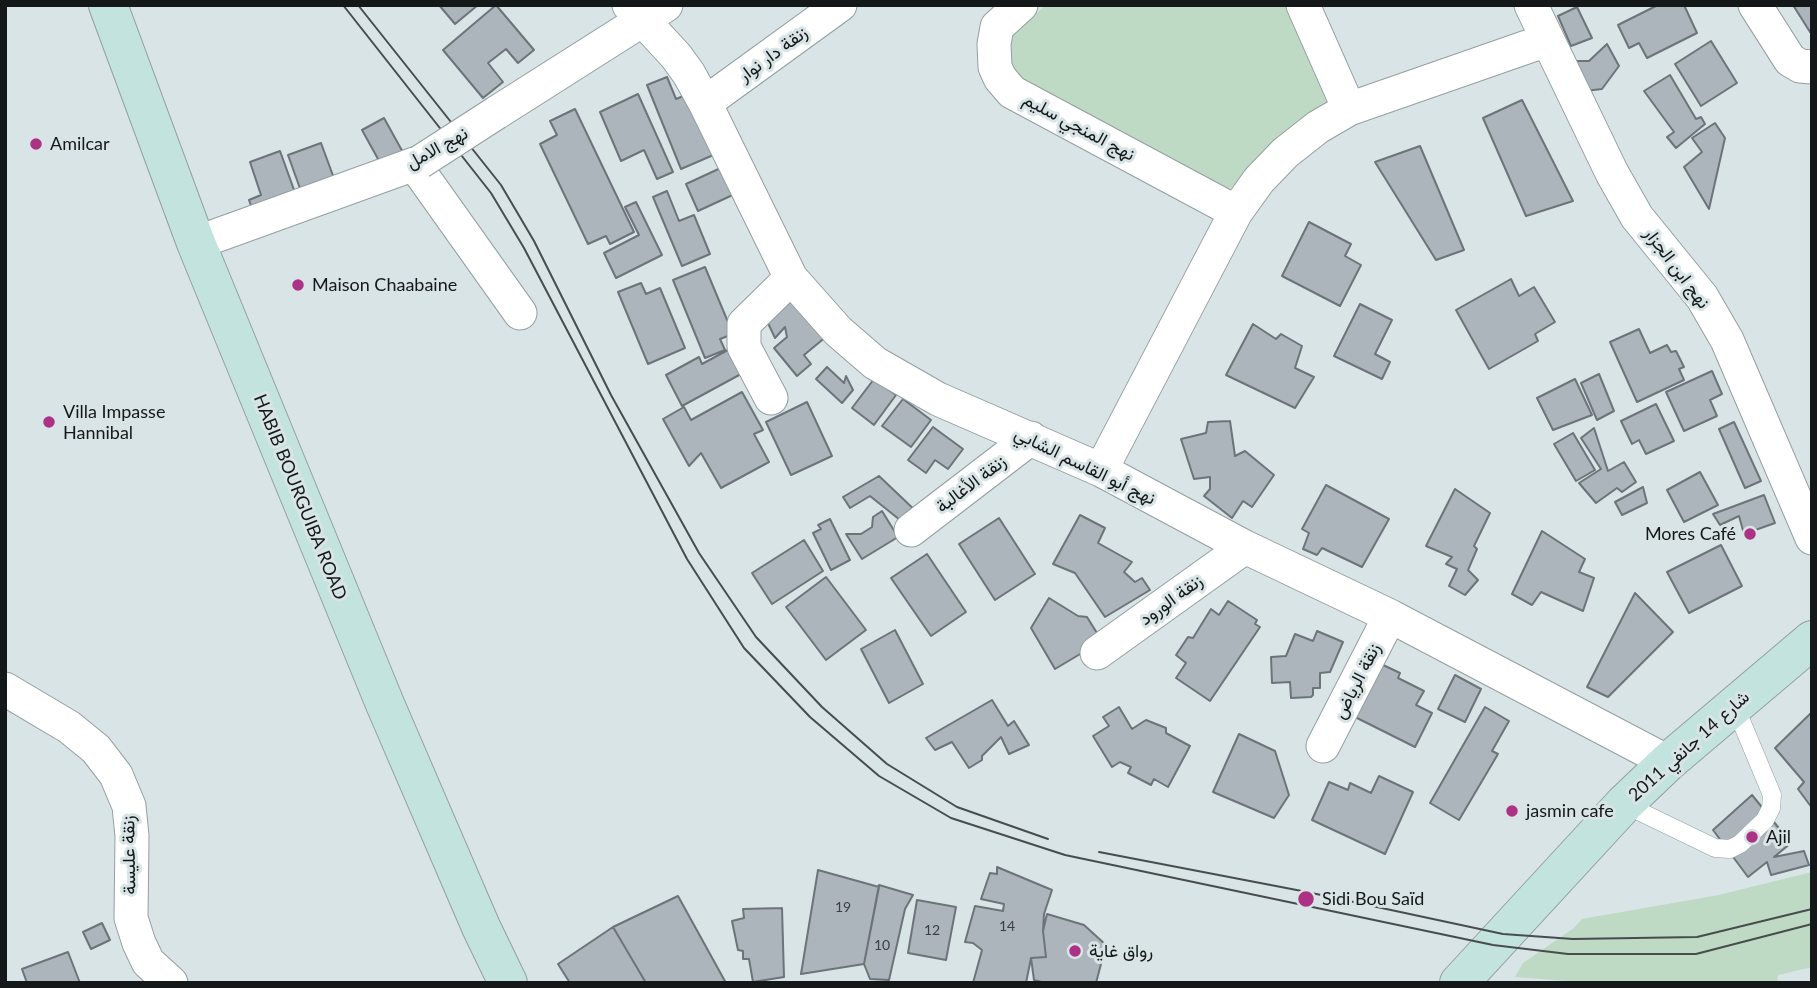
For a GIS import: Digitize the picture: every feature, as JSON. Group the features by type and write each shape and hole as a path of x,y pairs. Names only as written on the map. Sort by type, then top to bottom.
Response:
{"main road":[{"name":"HABIB BOURGUIBA ROAD","path":"108,5 196,243 385,704 481,928 508,983"},
{"name":"شارع 14 جانفي 2011","path":"1460,983 1624,804 1734,704 1812,640"}],"street":[{"name":"زنقة دار نوار","path":"705,103 840,5"},
{"name":"نهج المنجي سليم","path":"1021,5 997,27 994,44 995,67 1012,92 1236,212"},
{"path":"1303,5 1349,109"},
{"name":"نهج ابن الجزار","path":"1531,5 1612,173 1637,217 1702,296 1727,340 1812,538"},
{"path":"1755,5 1790,60 1800,66 1812,67"},
{"name":"نهج الامل","path":"196,243 417,163 496,113 645,10"},
{"name":"نهج أبو القاسم الشابي","path":"645,10 705,103 791,278 838,331 875,363 938,399 1101,470 1245,547 1390,616 1668,762"},
{"path":"1101,470 1236,212 1259,180 1285,153 1318,127 1349,109 1547,40"},
{"path":"417,163 520,313"},
{"path":"771,398 744,347 744,324 791,278"},
{"name":"زنقة الأغالبة","path":"911,530 1031,438"},
{"name":"زنقة الورود","path":"1097,653 1245,547"},
{"name":"زنقة الرياض","path":"1323,746 1390,616"},
{"name":"زنقة عليسة","path":"5,688 69,727 96,749 116,775 128,806 132,836 131,918 148,962 171,983"}],"lane":[{"path":"1624,804 1715,848 1730,849 1740,844 1765,820 1771,808 1772,795 1734,704"}],"green space":[{"path":"1046,5 1285,5 1328,102 1225,193 1025,82 1009,64 1011,36"},
{"path":"1812,872 1812,967 1778,975 1777,983 1595,983 1515,977 1523,963 1574,928 1582,919 1719,895"}],"building":[{"path":"439,5 478,5 455,24"},
{"path":"496,5 534,50 518,63 506,49 488,63 503,82 483,98 443,50"},
{"path":"1658,5 1684,5 1697,33 1647,58 1639,43 1629,48 1618,25"},
{"path":"1793,5 1812,5 1812,31 1810,32"},
{"path":"1577,7 1592,38 1571,46 1558,16"},
{"path":"1711,41 1737,83 1701,106 1675,64"},
{"path":"1607,44 1619,66 1602,89 1585,91 1574,61 1589,61"},
{"path":"1670,75 1696,119 1701,117 1705,124 1676,148 1667,137 1674,132 1644,91"},
{"path":"667,77 676,99 693,92 718,153 681,169 647,85"},
{"path":"638,94 673,172 657,179 644,150 621,161 600,112"},
{"path":"1522,100 1573,201 1526,216 1483,118"},
{"path":"575,109 634,232 610,244 606,236 588,244 540,144 557,135 550,121"},
{"path":"384,118 405,156 383,168 362,130"},
{"path":"1715,123 1725,138 1709,209 1684,167 1702,152 1692,138"},
{"path":"321,143 335,181 302,194 288,155"},
{"path":"1420,146 1464,250 1436,260 1375,162"},
{"path":"280,151 298,201 255,217 249,200 261,195 250,162"},
{"path":"725,166 737,193 698,211 686,184"},
{"path":"667,191 679,221 694,215 710,254 682,266 653,197"},
{"path":"636,202 662,255 616,278 604,253 639,235 625,207"},
{"path":"1309,222 1351,244 1345,256 1361,265 1340,306 1282,276"},
{"path":"705,267 733,334 720,339 725,350 705,358 673,280"},
{"path":"1511,279 1519,296 1534,287 1555,322 1535,334 1538,341 1489,369 1456,310"},
{"path":"641,283 646,294 660,288 685,348 648,364 618,292"},
{"path":"796,297 827,336 804,355 811,364 797,376 774,348 787,337 785,327 775,338 767,321"},
{"path":"1360,304 1392,320 1375,354 1390,362 1382,379 1334,356"},
{"path":"1253,324 1276,339 1281,334 1302,346 1295,368 1314,377 1295,408 1226,375"},
{"path":"1639,329 1650,353 1667,345 1671,352 1676,351 1684,367 1679,369 1684,380 1637,402 1610,342"},
{"path":"728,350 741,374 682,406 666,375 699,357 702,364"},
{"path":"827,367 844,383 846,376 853,390 842,403 816,379"},
{"path":"1712,371 1722,394 1710,400 1717,416 1684,431 1666,392"},
{"path":"1599,374 1614,411 1597,420 1581,383"},
{"path":"874,379 896,395 874,425 852,408"},
{"path":"1575,379 1592,415 1553,430 1537,398"},
{"path":"742,392 763,430 754,434 769,462 721,488 701,453 689,466 663,419 684,407 691,420"},
{"path":"903,399 931,420 911,447 882,426"},
{"path":"807,402 832,456 791,475 766,422"},
{"path":"1656,404 1674,441 1646,454 1639,440 1632,444 1621,421"},
{"path":"1230,421 1235,456 1245,451 1274,475 1252,507 1243,501 1232,518 1204,496 1210,489 1210,477 1194,479 1181,439 1206,433 1208,422"},
{"path":"1734,422 1761,481 1745,488 1719,429"},
{"path":"933,427 963,449 948,469 935,460 926,473 908,460"},
{"path":"1594,428 1608,471 1624,462 1636,482 1622,492 1617,488 1596,503 1579,483 1601,469 1581,438"},
{"path":"1573,433 1595,470 1576,481 1554,444"},
{"path":"1700,472 1718,505 1684,522 1667,490"},
{"path":"879,476 920,515 905,524 870,496 850,508 843,497"},
{"path":"1326,485 1389,519 1362,567 1322,548 1317,555 1303,549 1309,533 1302,529"},
{"path":"1643,487 1647,503 1622,515 1615,502"},
{"path":"1455,489 1490,513 1474,546 1477,549 1468,570 1478,580 1465,595 1449,586 1457,569 1446,564 1452,557 1426,546"},
{"path":"1764,495 1775,523 1744,534 1739,516 1720,525 1713,514"},
{"path":"882,511 898,537 862,559 846,534 861,534 872,527 873,517"},
{"path":"1080,515 1105,528 1098,543 1132,562 1124,572 1135,582 1142,578 1150,590 1105,617 1075,573 1053,564"},
{"path":"999,518 1035,574 995,600 959,544"},
{"path":"830,519 850,560 831,570 813,533 821,529 818,525"},
{"path":"1542,531 1585,559 1579,572 1594,578 1583,611 1541,592 1532,605 1512,594"},
{"path":"804,540 823,571 772,604 752,573"},
{"path":"1721,545 1742,586 1689,613 1667,572"},
{"path":"927,554 966,612 931,636 891,578"},
{"path":"826,577 866,630 826,660 786,607"},
{"path":"1635,593 1673,632 1608,697 1587,687"},
{"path":"1049,598 1078,616 1087,617 1102,641 1055,669 1031,628"},
{"path":"1228,601 1257,620 1255,624 1260,627 1210,701 1176,678 1186,663 1176,655 1188,637 1193,638 1211,609 1219,615"},
{"path":"895,630 923,684 889,703 861,649"},
{"path":"1317,631 1343,642 1330,672 1320,673 1320,688 1313,688 1311,697 1291,698 1290,682 1272,683 1271,657 1286,656 1295,634 1313,641"},
{"path":"1381,664 1400,673 1398,678 1424,691 1416,705 1432,713 1415,747 1351,715"},
{"path":"1455,675 1481,689 1465,722 1438,709"},
{"path":"992,700 1008,726 1014,721 1029,745 1009,754 1001,737 982,756 982,760 969,768 952,742 935,750 926,738"},
{"path":"1119,707 1132,729 1146,720 1166,728 1166,733 1190,746 1168,787 1154,779 1151,785 1128,773 1131,767 1120,762 1112,767 1093,736 1109,726 1103,717"},
{"path":"1485,707 1509,721 1492,751 1498,754 1459,820 1430,803"},
{"path":"1812,712 1812,808 1798,789 1804,782 1775,748"},
{"path":"1239,734 1275,751 1289,795 1274,818 1213,792"},
{"path":"1379,776 1413,792 1385,854 1312,820 1329,782 1348,790 1350,783 1371,793"},
{"name":"Ajil","path":"1752,795 1791,843 1774,857 1804,851 1809,865 1771,875 1767,862 1748,877 1713,830"},
{"path":"997,867 1052,890 1044,914 1046,957 1031,958 1026,983 973,983 982,950 973,943 965,942 975,906 1003,911 1004,904 981,899 990,873 997,874"},
{"path":"818,870 879,887 864,964 801,974"},
{"path":"879,885 913,895 905,909 889,980 870,979 864,964"},
{"path":"678,896 726,983 646,983 613,927"},
{"path":"917,900 956,907 946,960 908,953"},
{"path":"782,908 784,977 753,982 749,959 743,959 743,951 738,950 732,921 744,918 743,909"},
{"name":"رواق غاية","path":"1047,914 1084,925 1106,945 1096,983 1045,983 1034,980 1031,958 1046,957 1043,931"},
{"path":"102,923 110,940 91,949 83,932"},
{"path":"613,927 646,983 570,983 558,964"},
{"path":"68,952 80,983 27,983 22,969"}],"tram line":[{"path":"343,5 491,193 524,248 687,559 744,648 810,717 879,776 951,818 1065,855 1493,945 1568,954 1696,954 1812,924"},
{"path":"358,5 501,185 534,241 611,395 699,553 756,637 822,707 887,764 957,807 1048,839"},
{"path":"1099,852 1307,892 1503,934 1573,939 1697,937 1812,909"}],"place":[{"name":"Amilcar","path":"36,144"},
{"name":"Maison Chaabaine","path":"298,285"},
{"name":"Villa Impasse Hannibal","path":"49,422"},
{"name":"Mores Café","path":"1750,534"},
{"name":"jasmin cafe","path":"1512,811"},
{"name":"Ajil","path":"1752,837"},
{"name":"Sidi Bou Saïd","path":"1306,899"},
{"name":"رواق غاية","path":"1075,951"}]}
